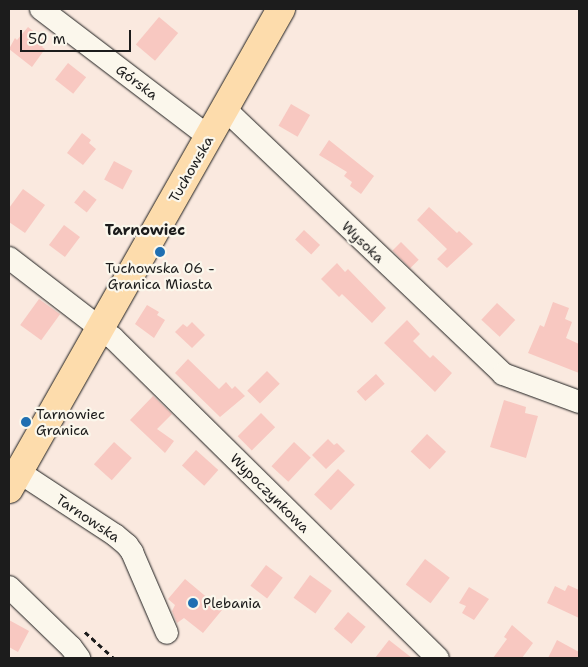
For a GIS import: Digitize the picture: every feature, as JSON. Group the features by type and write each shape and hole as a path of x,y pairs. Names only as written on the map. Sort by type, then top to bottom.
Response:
{"main road":[{"name":"Tuchowska","path":"100,329 281,9"},
{"name":"Tarnowska","path":"14,480 100,329"}],"street":[{"name":"Górska","path":"41,9 209,138"},
{"name":"Wysoka","path":"225,109 503,374 579,402"},
{"name":"Wypoczynkowa","path":"9,258 100,329 130,355 438,658"},
{"name":"Tarnowska","path":"14,480 127,545 132,552 167,633"},
{"path":"9,587 71,647 79,658"}],"building":[{"path":"159,17 178,33 155,61 136,45"},
{"path":"28,27 47,42 42,47 45,49 32,67 9,49 15,38 17,40"},
{"path":"68,63 86,77 73,94 55,80"},
{"path":"291,104 310,115 298,137 278,126"},
{"path":"82,133 91,140 89,143 96,149 83,165 67,153"},
{"path":"329,140 374,176 361,194 350,186 352,182 344,176 347,172 319,155"},
{"path":"114,161 133,171 123,189 104,180"},
{"path":"23,189 45,205 25,233 9,222 9,208"},
{"path":"84,190 97,200 87,212 74,203"},
{"path":"429,207 457,233 459,231 473,244 447,268 437,259 447,249 417,220"},
{"path":"64,225 80,237 65,257 49,245"},
{"path":"304,230 320,245 311,255 295,240"},
{"path":"401,242 419,260 410,268 393,250"},
{"path":"337,263 345,272 348,269 386,308 372,323 342,294 339,297 321,279"},
{"path":"39,299 60,314 41,340 20,325"},
{"path":"553,302 569,308 565,319 572,322 566,338 579,344 579,373 528,353 540,325 544,327"},
{"path":"497,303 515,320 500,337 481,320"},
{"path":"147,305 159,312 157,315 165,320 154,338 135,324"},
{"path":"407,320 420,334 413,341 430,358 433,355 452,373 435,392 384,343"},
{"path":"192,322 205,335 192,348 175,332 183,324 187,327"},
{"path":"188,359 219,389 226,382 232,389 235,386 245,396 220,417 175,373"},
{"path":"267,371 280,384 260,404 247,391"},
{"path":"376,374 385,384 365,401 357,391"},
{"path":"153,396 172,414 157,429 174,441 165,453 130,420"},
{"path":"504,400 526,407 525,413 538,416 526,458 490,447"},
{"path":"261,413 275,427 252,450 238,436"},
{"path":"427,434 446,452 430,469 411,452"},
{"path":"328,439 334,445 337,443 345,451 326,469 312,455"},
{"path":"114,442 132,458 112,480 94,464"},
{"path":"294,442 311,458 288,482 271,466"},
{"path":"196,450 218,470 204,486 182,466"},
{"path":"338,469 355,485 331,510 314,495"},
{"path":"425,559 450,578 430,603 406,585"},
{"path":"266,565 283,578 267,598 250,586"},
{"path":"310,575 332,591 315,614 294,598"},
{"name":"Plebania","path":"185,579 222,610 203,633 184,618 177,623 172,611 175,605 168,599"},
{"path":"568,585 579,590 579,618 547,603 555,586 565,591"},
{"path":"469,587 489,599 474,620 462,613 466,606 459,603"},
{"path":"348,612 366,627 351,644 334,629"},
{"path":"9,620 29,631 18,652 9,647"},
{"path":"512,625 533,643 522,658 493,658 507,639 504,637"},
{"path":"389,640 412,658 375,658"},
{"path":"557,640 579,652 579,658 548,658"}],"place":[{"name":"Tuchowska 06 - Granica Miasta","path":"160,252"},
{"name":"Tarnowiec Granica","path":"26,422"},
{"name":"Plebania","path":"193,603"}],"district":[{"name":"Tarnowiec","path":"145,231"}]}
